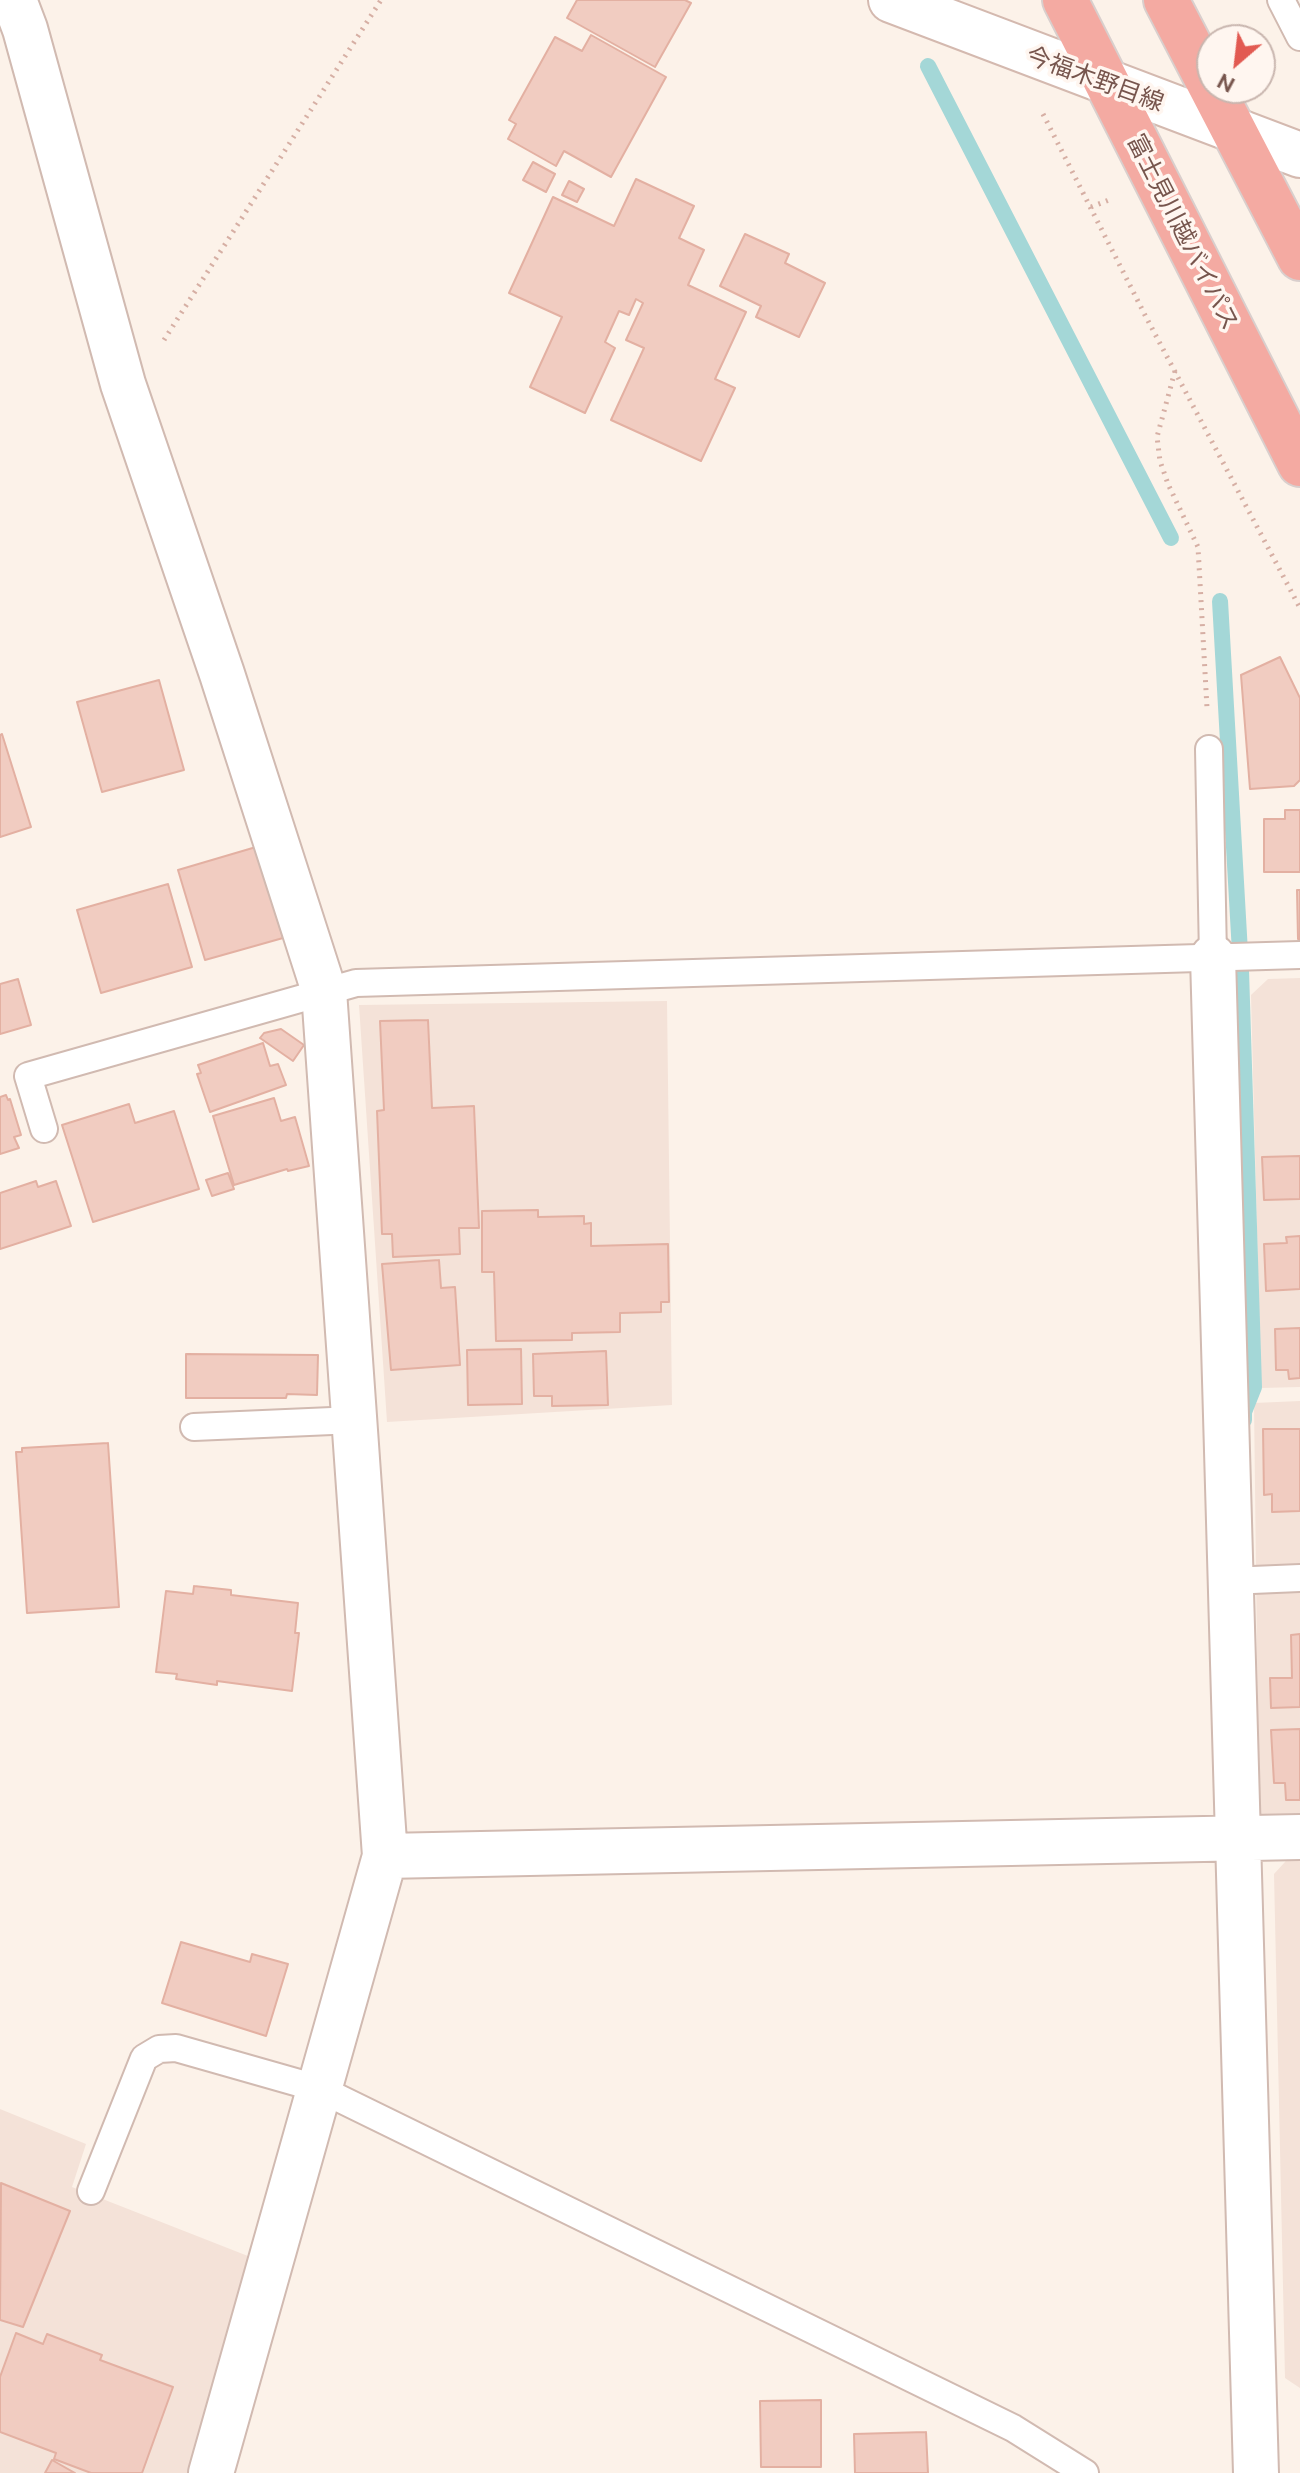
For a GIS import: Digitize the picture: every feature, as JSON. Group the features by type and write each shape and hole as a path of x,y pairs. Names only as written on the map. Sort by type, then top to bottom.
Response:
{"highway":[{"name":"富士見川越バイパス","path":"1065,0 1300,464"},
{"path":"1166,0 1300,258"}],"street":[{"path":"14,0 29,43 123,384 222,674 324,991 385,1856 211,2473"},
{"name":"今福木野目線","path":"891,0 1300,155"},
{"path":"1213,957 1256,2473"},
{"path":"385,1856 1300,1837"}],"lane":[{"path":"1281,0 1300,37"},
{"path":"1209,749 1213,957"},
{"path":"44,1129 28,1076 356,983 1300,955"},
{"path":"194,1427 355,1420"},
{"path":"1229,1581 1300,1578"},
{"path":"91,2191 144,2058 159,2049 176,2048 320,2089 1013,2428 1085,2473"}],"path":[{"path":"162,343 381,0"},
{"path":"1044,116 1300,608"},
{"path":"1175,371 1157,437 1160,461 1168,484 1198,547 1209,749"}],"shaded area":[{"path":"1300,978 1300,1387 1261,1388 1251,995 1268,979"},
{"path":"667,1001 672,1405 387,1422 359,1005"},
{"path":"1300,1401 1300,1831 1259,1822 1254,1403"},
{"path":"1295,1851 1300,1851 1300,2388 1285,2378 1274,1874"},
{"path":"0,2109 86,2144 72,2187 253,2258 188,2473 0,2473"}],"building":[{"path":"577,0 685,0 691,3 655,67 567,18"},
{"path":"591,35 666,77 611,177 564,151 556,166 508,139 516,124 509,120 555,37 582,51"},
{"path":"533,162 555,174 546,192 523,180"},
{"path":"636,179 694,206 679,238 704,250 688,285 746,312 715,379 735,388 701,461 611,420 644,348 626,340 643,303 636,299 629,315 619,311 605,342 615,348 585,413 530,387 562,317 509,293 553,197 614,226"},
{"path":"569,181 584,189 577,202 562,195"},
{"path":"745,234 789,254 785,263 825,283 799,337 756,317 761,306 720,286"},
{"path":"1280,657 1300,698 1300,780 1294,786 1250,789 1241,675"},
{"path":"159,680 184,770 102,792 77,702"},
{"path":"0,735 31,827 0,837"},
{"path":"1285,810 1300,810 1300,872 1264,872 1264,819 1285,819"},
{"path":"256,847 283,938 205,960 178,870"},
{"path":"168,884 192,967 101,993 77,910"},
{"path":"1297,890 1300,890 1300,939 1298,939"},
{"path":"18,979 31,1025 0,1034 0,984"},
{"path":"428,1020 432,1108 474,1106 479,1228 459,1228 460,1254 393,1257 392,1234 382,1234 377,1111 384,1110 380,1021"},
{"path":"281,1029 304,1045 293,1061 260,1038 264,1033"},
{"path":"263,1043 270,1066 278,1064 286,1085 210,1112 197,1074 201,1073 198,1065"},
{"path":"6,1095 21,1135 14,1137 19,1148 0,1154 0,1097"},
{"path":"274,1098 281,1121 295,1117 309,1166 287,1169 234,1185 213,1116"},
{"path":"129,1104 135,1123 174,1111 199,1189 93,1222 62,1125"},
{"path":"1300,1156 1300,1199 1264,1200 1262,1157"},
{"path":"228,1173 234,1189 212,1196 206,1180"},
{"path":"36,1181 38,1187 56,1181 71,1226 0,1249 0,1193"},
{"path":"538,1210 538,1217 584,1216 584,1224 591,1223 591,1246 668,1244 669,1302 661,1302 661,1312 620,1313 620,1332 572,1333 572,1340 496,1341 494,1272 482,1272 482,1211"},
{"path":"1300,1236 1300,1289 1266,1291 1264,1244 1287,1243 1286,1237"},
{"path":"439,1260 441,1288 455,1287 460,1365 391,1370 382,1264"},
{"path":"1300,1328 1300,1378 1289,1379 1288,1370 1276,1370 1275,1329"},
{"path":"521,1349 522,1404 468,1405 467,1350"},
{"path":"606,1351 608,1405 552,1406 552,1396 534,1396 533,1354"},
{"path":"186,1354 318,1355 317,1395 186,1398"},
{"path":"1263,1429 1300,1429 1300,1511 1272,1512 1272,1494 1264,1495"},
{"path":"108,1443 119,1607 27,1613 16,1452 22,1452 22,1448"},
{"path":"194,1586 231,1590 231,1595 298,1603 295,1633 299,1633 292,1691 217,1681 217,1685 176,1679 177,1674 156,1672 166,1591 193,1594"},
{"path":"1300,1634 1300,1707 1271,1708 1270,1678 1292,1678 1291,1635"},
{"path":"1300,1729 1300,1800 1286,1800 1285,1783 1274,1783 1271,1730"},
{"path":"181,1942 250,1962 252,1954 288,1964 266,2036 162,2003"},
{"path":"1,2183 70,2211 23,2327 0,2320"},
{"path":"16,2333 43,2344 47,2334 102,2355 100,2360 173,2387 142,2473 91,2473 54,2459 56,2453 0,2432 0,2377"},
{"path":"821,2400 821,2467 761,2467 760,2401"},
{"path":"926,2432 928,2473 855,2473 854,2434"},
{"path":"52,2460 75,2473 45,2473"}],"waterway":[{"path":"928,66 1171,538"},
{"path":"1220,601 1241,970 1254,1387 1244,1420"}]}
